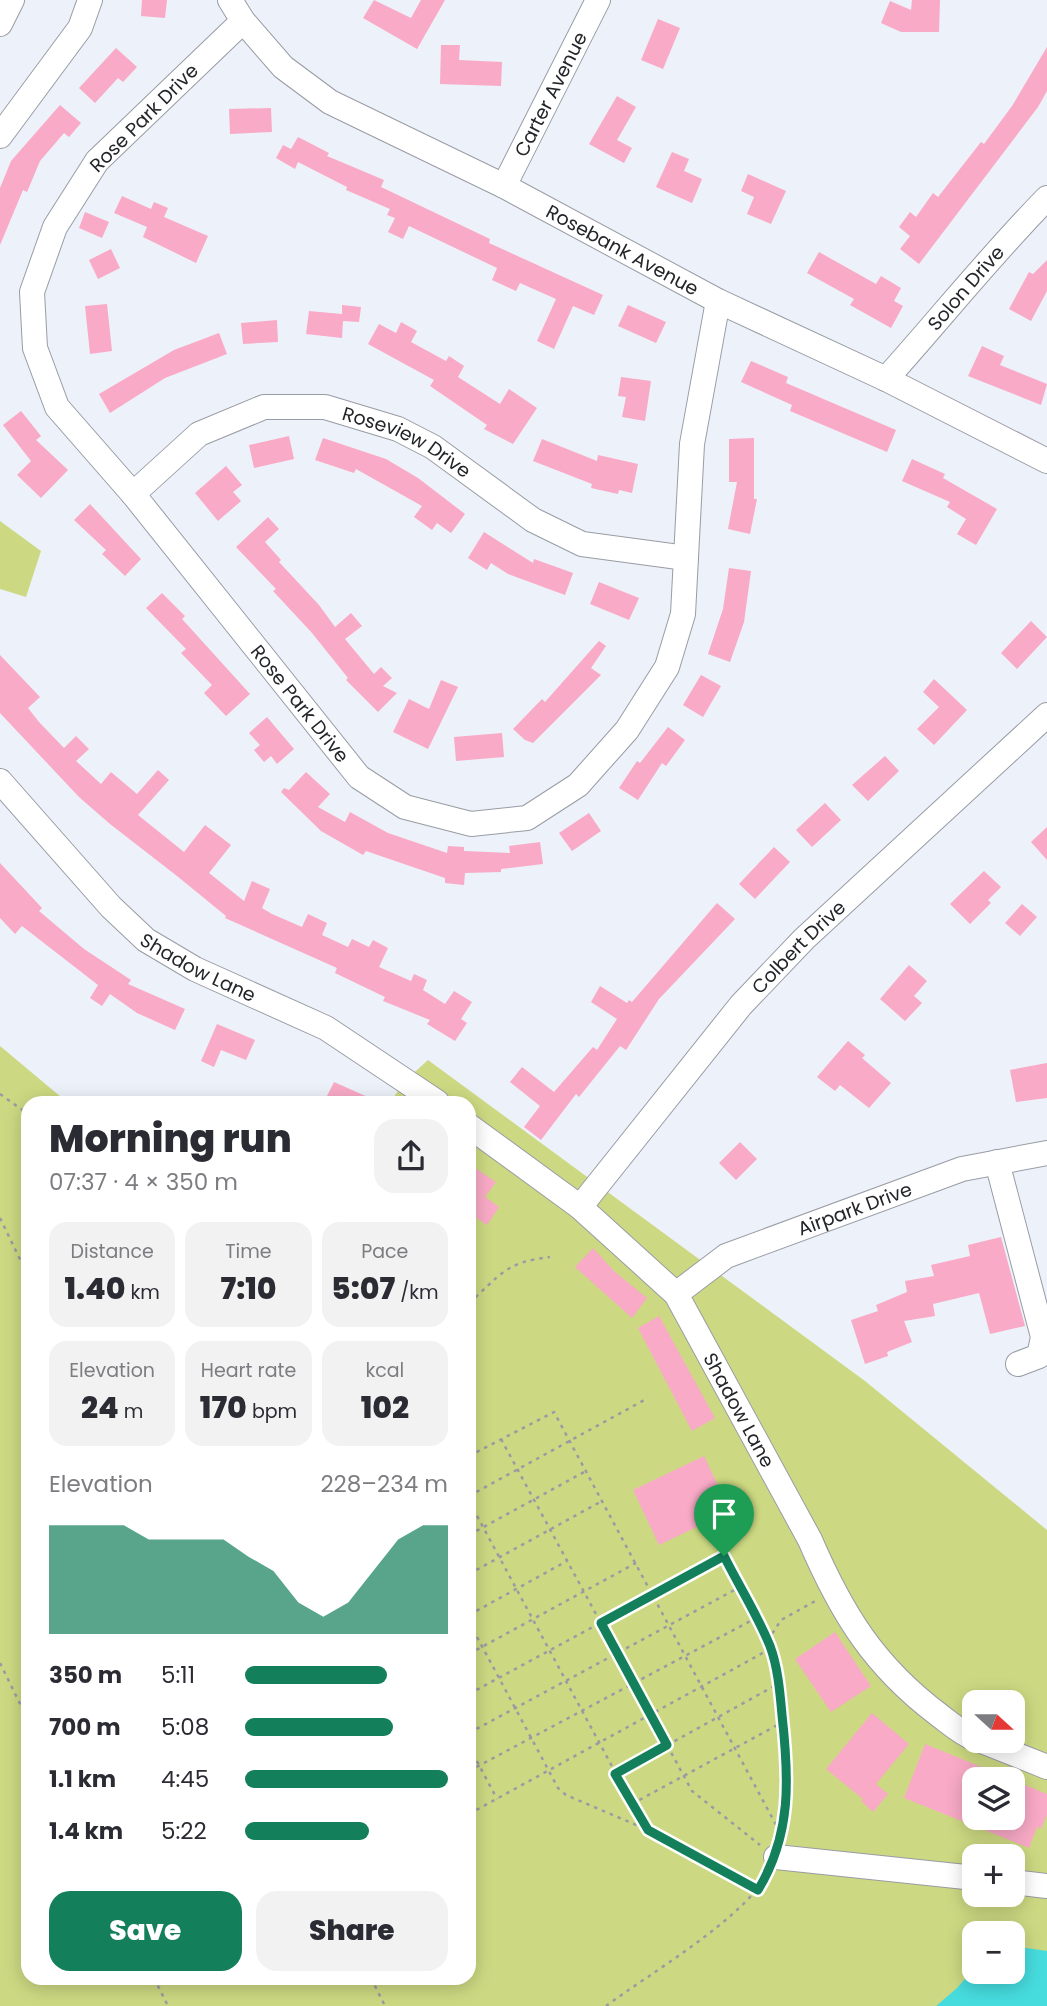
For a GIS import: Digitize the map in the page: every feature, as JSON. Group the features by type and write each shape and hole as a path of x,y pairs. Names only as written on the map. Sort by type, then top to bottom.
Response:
{"street":[{"path":"0,24 12,0"},
{"path":"0,136 80,27 90,0"},
{"name":"Carter Avenue","path":"504,186 598,0"},
{"name":"Rosebank Avenue","path":"236,10 283,67 330,102 504,186 718,301 886,379 1047,461"},
{"name":"Rose Park Drive","path":"236,10 97,161 55,227 32,292 35,348 57,407 133,494 359,776 405,807 471,824 527,818 579,785 627,730 667,667 683,614 692,444 708,369 718,301"},
{"name":"Solon Drive","path":"886,379 950,308 993,252 1047,198"},
{"name":"Roseview Drive","path":"133,494 199,434 264,407 325,407 398,429 433,447 533,520 582,544 686,558"},
{"name":"Colbert Drive","path":"580,1207 741,1005 804,939 1047,715"},
{"name":"Shadow Lane","path":"0,781 111,907 146,940 195,969 326,1028 428,1096"},
{"name":"Shadow Lane","path":"476,1131 580,1207 676,1294 810,1539 828,1582 860,1635 891,1676 921,1704 962,1731"},
{"name":"Airpark Drive","path":"676,1294 726,1256 962,1168 1047,1153"},
{"path":"997,1162 1043,1337 1039,1356 1018,1364"},
{"name":"Shadow Lane","path":"1014,1754 1047,1767"},
{"path":"779,1847 962,1876"},
{"path":"1025,1883 1047,1885"}],"path":[{"path":"0,1094 21,1109"},
{"path":"0,1218 21,1262"},
{"path":"476,1296 520,1260 550,1256"},
{"path":"476,1494 648,1398"},
{"path":"476,1452 554,1412 718,1717 779,1847"},
{"path":"501,1439 692,1791 779,1847"},
{"path":"476,1531 586,1471"},
{"path":"476,1570 602,1501"},
{"path":"476,1512 615,1774 648,1830"},
{"path":"708,1526 771,1648"},
{"path":"476,1690 724,1556"},
{"path":"476,1611 567,1561"},
{"path":"476,1650 636,1563"},
{"path":"606,2006 729,1916 758,1890 779,1847 789,1791 771,1637 777,1624 815,1604 828,1582"},
{"path":"476,1729 740,1587"},
{"path":"476,1768 755,1618"},
{"path":"476,1635 558,1788 566,1795 648,1830 758,1890"},
{"path":"476,1810 771,1648"},
{"path":"0,1663 21,1706"},
{"path":"615,1774 778,1684"},
{"path":"632,1804 783,1722"},
{"path":"476,1760 497,1799"},
{"path":"158,1985 168,2006"},
{"path":"374,1985 385,2006"}],"green space":[{"path":"0,521 41,551 26,597 0,589"},
{"path":"0,1046 60,1096 21,1096 21,1985 476,1985 476,1096 394,1096 406,1080 428,1060 865,1381 1047,1530 1047,2006 0,2006"}],"water":[{"path":"1025,1948 1047,1951 1047,2006 936,2006 962,1982 1025,1984"}],"building":[{"path":"142,0 167,0 165,18 141,16"},
{"path":"374,0 411,18 421,0 445,0 417,49 363,18"},
{"path":"912,0 940,0 939,32 901,32 881,23 890,1 911,10"},
{"path":"658,19 680,28 663,69 641,60"},
{"path":"441,45 460,45 459,60 502,62 501,86 440,84"},
{"path":"1047,47 1047,91 1038,107 919,264 900,249 910,236 899,227 910,212 916,217 933,193 938,197 981,142 984,144 1012,106"},
{"path":"116,48 137,67 123,82 118,78 95,103 79,88"},
{"path":"617,96 636,107 617,140 632,148 624,163 589,144"},
{"path":"60,105 81,123 69,137 64,133 40,161 27,192 23,190 0,245 0,188 11,161"},
{"path":"271,108 272,132 230,134 229,109"},
{"path":"298,137 329,153 327,156 384,180 381,187 490,239 489,243 603,295 594,315 573,306 554,349 537,341 556,299 520,283 516,291 492,280 497,268 409,226 403,239 388,232 395,218 387,215 390,209 346,190 347,187 298,162 295,169 276,158 283,145 291,149"},
{"path":"672,152 689,159 684,171 702,179 692,203 656,187"},
{"path":"748,174 786,191 771,224 747,214 754,197 741,191"},
{"path":"122,196 151,209 154,202 168,208 164,217 208,236 196,263 143,237 147,227 114,213"},
{"path":"85,212 109,222 102,238 79,228"},
{"path":"111,249 120,268 98,279 89,260"},
{"path":"819,252 876,284 881,276 901,288 894,301 903,306 891,328 850,305 854,299 807,273"},
{"path":"1047,260 1047,291 1031,321 1009,309 1029,272 1033,274"},
{"path":"107,304 112,351 90,354 85,306"},
{"path":"342,305 361,307 359,322 343,321 342,338 306,334 309,311 342,314"},
{"path":"628,305 666,322 656,343 618,326"},
{"path":"277,320 278,342 243,344 241,323"},
{"path":"401,322 417,331 411,342 446,361 449,356 464,366 458,377 500,404 509,389 537,408 513,444 484,429 487,425 430,386 434,380 368,344 379,324 396,333"},
{"path":"219,333 227,354 165,378 110,413 99,394 174,350"},
{"path":"982,346 1004,356 1000,365 1047,384 1041,405 968,376"},
{"path":"751,361 788,377 786,383 896,430 887,452 790,411 792,405 741,382"},
{"path":"621,377 651,381 645,421 622,417 626,397 618,396"},
{"path":"21,411 41,436 36,440 68,470 41,498 17,475 31,461 3,425"},
{"path":"289,436 294,459 254,468 249,445"},
{"path":"323,438 386,459 418,478 465,514 451,533 437,523 432,530 414,517 422,506 356,469 354,473 315,460"},
{"path":"754,438 754,499 757,499 750,534 728,529 737,482 729,482 729,439"},
{"path":"542,439 597,461 598,455 638,464 632,493 619,490 618,494 591,488 592,484 533,461"},
{"path":"912,459 945,474 943,478 997,509 976,545 957,534 966,519 947,507 950,502 902,481"},
{"path":"226,466 242,485 233,492 241,501 218,521 195,493"},
{"path":"90,504 141,559 125,576 102,554 106,550 74,520"},
{"path":"268,517 279,529 265,542 281,560 279,562 319,605 335,627 351,613 362,626 345,639 374,674 381,667 392,678 383,686 397,693 378,712 346,680 348,678 312,633 273,591 276,589 236,547"},
{"path":"484,532 533,563 534,559 573,573 565,595 508,574 491,563 487,570 468,558"},
{"path":"729,568 751,571 744,622 730,662 708,654 723,609"},
{"path":"599,582 639,598 629,620 590,604"},
{"path":"162,593 185,616 182,619 250,694 226,716 204,693 212,685 181,653 186,649 146,608"},
{"path":"1031,621 1047,637 1017,669 1001,653"},
{"path":"599,641 606,646 591,668 601,675 533,743 525,740 513,729 542,699 545,702"},
{"path":"0,655 40,697 28,708 39,722 64,748 76,736 89,749 76,761 101,784 111,772 137,794 158,770 169,780 138,815 184,852 205,825 231,845 209,873 244,901 252,881 270,889 262,908 272,914 302,927 308,914 327,923 322,935 348,947 352,939 369,947 373,940 388,948 379,967 411,981 414,974 427,980 423,990 445,1004 454,991 472,1002 461,1019 467,1023 455,1041 427,1024 430,1020 383,1001 385,997 335,973 337,968 225,918 226,916 110,824 79,797 0,713"},
{"path":"701,675 721,686 703,717 683,705"},
{"path":"934,679 967,710 934,745 917,729 939,707 923,692"},
{"path":"441,680 458,687 428,749 393,732 409,699 429,709"},
{"path":"267,717 294,749 277,764 271,756 264,762 254,750 260,745 249,733"},
{"path":"668,727 685,740 666,766 662,763 638,800 619,788 637,761 640,763"},
{"path":"502,733 504,757 456,761 454,737"},
{"path":"885,756 899,771 868,801 852,785"},
{"path":"306,772 330,794 318,807 345,822 350,812 388,833 447,853 448,846 464,847 464,851 510,853 509,846 540,842 543,864 501,869 501,872 465,873 464,885 445,883 445,878 366,851 363,855 321,831 281,792 284,788 289,790"},
{"path":"825,803 841,820 812,847 796,830"},
{"path":"589,813 601,831 572,851 559,833"},
{"path":"1047,827 1047,860 1031,842"},
{"path":"774,847 790,862 755,899 739,884"},
{"path":"0,863 42,908 39,911 84,949 131,980 128,984 185,1009 175,1030 137,1013 110,994 102,1006 90,998 98,985 22,926 15,934 0,918"},
{"path":"984,871 1001,887 988,900 991,903 970,924 950,904"},
{"path":"717,903 735,919 659,999 626,1050 620,1046 579,1097 576,1094 541,1140 524,1127 540,1106 510,1082 522,1067 554,1092 593,1047 597,1050 617,1019 591,1002 600,986 627,1003 629,1000 632,1002"},
{"path":"1022,904 1037,917 1020,936 1005,923"},
{"path":"909,965 927,981 914,996 922,1003 905,1021 880,999"},
{"path":"217,1024 255,1040 246,1060 221,1050 214,1067 201,1061"},
{"path":"848,1041 865,1055 862,1058 891,1083 869,1108 840,1085 835,1091 817,1077"},
{"path":"1047,1063 1047,1098 1016,1102 1010,1070"},
{"path":"334,1082 366,1096 327,1096"},
{"path":"740,1142 757,1159 736,1180 719,1163"},
{"path":"476,1169 496,1182 485,1197 499,1207 487,1225 476,1218"},
{"path":"1001,1237 1025,1326 990,1334 979,1293 933,1304 935,1316 904,1321 912,1342 887,1352 888,1356 865,1364 851,1320 878,1311 876,1305 907,1292 905,1281 934,1276 931,1265 970,1256 968,1245"},
{"path":"593,1248 615,1272 647,1298 632,1318 575,1267"},
{"path":"659,1316 715,1418 692,1431 638,1328"},
{"path":"704,1456 730,1511 659,1545 633,1490"},
{"path":"835,1632 871,1686 831,1712 795,1659"},
{"path":"872,1713 909,1744 876,1784 888,1794 873,1812 861,1801 863,1799 826,1769"},
{"path":"925,1744 982,1767 962,1767 962,1821 904,1798"},
{"path":"1025,1785 1047,1794 1047,1815 1041,1829 1037,1827 1029,1848 1025,1844 984,1830 1025,1830"}],"route":[{"path":"724,1556 771,1648 780,1691 789,1774 787,1808 781,1840 770,1871 758,1890 648,1830 615,1774 667,1745 601,1623 724,1556"}]}
